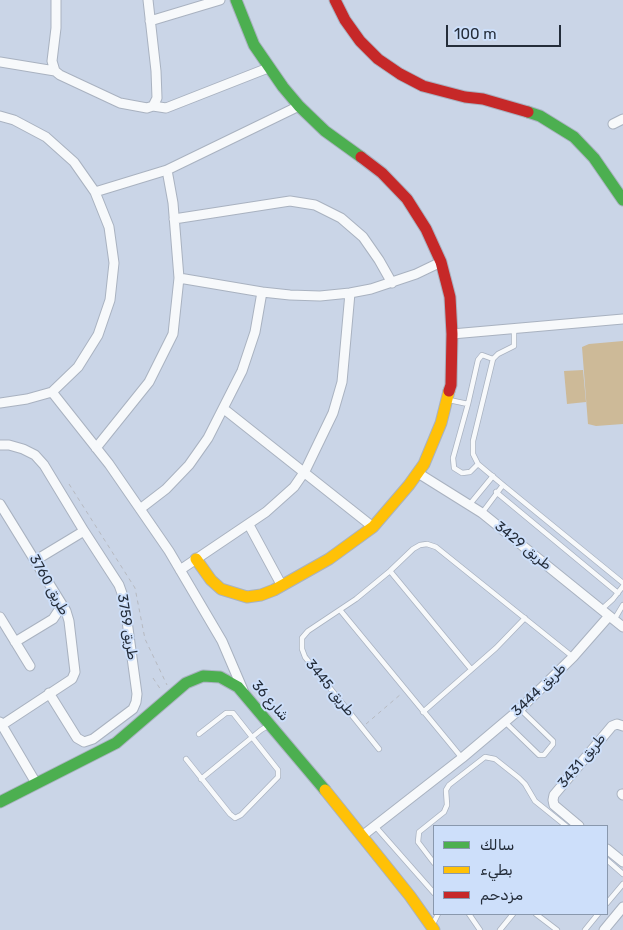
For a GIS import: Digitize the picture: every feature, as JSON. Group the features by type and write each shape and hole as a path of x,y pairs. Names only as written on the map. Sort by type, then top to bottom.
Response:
{"street":[{"path":"55,71 52,61 56,28 56,0"},
{"path":"148,0 156,71 157,98 153,106"},
{"path":"150,21 220,0"},
{"path":"196,559 210,580 221,589 247,597 261,595 282,586 329,559 373,526 409,485 424,464 441,423 451,386 452,334 450,297 441,262 426,229 406,199 382,173 325,131 299,106 268,68 254,46 236,0"},
{"path":"335,0 345,20 360,41 378,59 400,74 423,86 465,98 483,99 522,109 540,116 574,137 594,158 623,200"},
{"path":"0,62 55,71 120,103 144,108 153,106 166,108 268,68"},
{"path":"95,192 167,170 299,106"},
{"path":"0,116 14,120 46,137 74,162 95,192 109,226 114,263 110,300 98,335 84,359 52,392 27,399 0,403"},
{"path":"613,124 623,119"},
{"path":"96,448 149,382 173,334 180,278 167,170"},
{"path":"174,219 290,201 315,205 341,218 363,237 392,283"},
{"path":"180,278 262,292 320,296 350,293 392,283 441,262"},
{"path":"140,509 166,489 189,465 208,438 242,371 255,332 262,292"},
{"path":"180,570 249,525 282,499 294,487 305,471 333,413 342,382 350,293"},
{"path":"452,334 623,319"},
{"path":"52,392 96,448 140,509 180,570 222,641 245,695"},
{"path":"224,408 373,526"},
{"name":"طريق 3759","path":"0,445 9,445 23,449 40,460 123,593 137,694 133,709 93,739 84,742 77,738 49,693"},
{"name":"طريق 3429","path":"418,472 482,513 623,627"},
{"name":"طريق 3760","path":"0,504 36,560 68,616 74,676 70,681 1,723"},
{"path":"249,525 282,586"},
{"path":"36,560 84,531"},
{"path":"15,642 53,620 59,610 60,602"},
{"path":"0,617 30,666"},
{"name":"طريق 3444","path":"362,836 520,710 611,618"},
{"path":"53,620 61,620 69,625"},
{"name":"شارع 36","path":"0,802 116,743 186,683 203,676 216,676 225,679 238,688 270,724 410,896 432,929"},
{"path":"1,723 36,783"},
{"name":"طريق 3431","path":"578,825 554,805 554,795 612,726 617,724 623,726"},
{"path":"608,850 623,862"},
{"path":"609,928 623,906"}],"lane":[{"path":"514,329 514,346 498,354 493,359 473,441 473,454 478,464 502,485 623,585 618,593 601,609"},
{"path":"478,464 466,474 456,471 453,458 478,360 482,355 493,359"},
{"path":"447,400 468,404"},
{"path":"470,504 493,476"},
{"path":"482,513 502,485"},
{"path":"496,492 618,593"},
{"path":"462,758 340,610 390,571 413,549 420,545 432,544 573,657"},
{"path":"390,571 471,670"},
{"path":"611,618 623,606"},
{"name":"طريق 3445","path":"340,610 308,631 302,638 302,650 305,657 378,749"},
{"path":"423,712 496,648 525,618"},
{"path":"505,722 539,755 544,755 553,744 553,741 520,710"},
{"path":"186,759 232,817 238,817 278,777 278,770 233,713 226,713 199,734"},
{"path":"201,779 270,724"},
{"path":"433,862 418,842 419,832 444,812 447,805 446,790 449,785 485,757 492,757 519,778 538,804 565,825"},
{"path":"374,826 433,892"},
{"path":"608,861 623,874"},
{"path":"608,902 623,884"},
{"path":"432,929 438,915"},
{"path":"470,915 480,930"},
{"path":"500,930 512,915"},
{"path":"537,915 557,930"},
{"path":"585,930 597,915"}],"path":[{"path":"154,678 166,700"},
{"path":"362,728 406,691"}],"shaded area":[{"path":"623,341 623,424 596,426 588,424 582,347 589,344"},
{"path":"583,370 586,402 567,404 564,371"}],"traffic: fast":[{"path":"236,0 254,45 283,87 299,106 325,131 361,157"},
{"path":"528,112 540,116 574,137 594,158 623,200"},
{"path":"0,802 116,743 186,683 203,676 220,677 238,687 325,790"}],"traffic: slow":[{"path":"196,559 211,580 221,589 247,597 261,595 274,590 329,559 373,527 409,485 424,464 441,423 449,391"},
{"path":"325,790 410,896 434,930"}],"traffic: jam":[{"path":"335,0 345,20 360,41 378,59 400,74 423,86 465,97 483,99 528,112"},
{"path":"361,157 382,173 407,199 426,229 441,262 450,297 452,334 451,385 449,391"}]}
